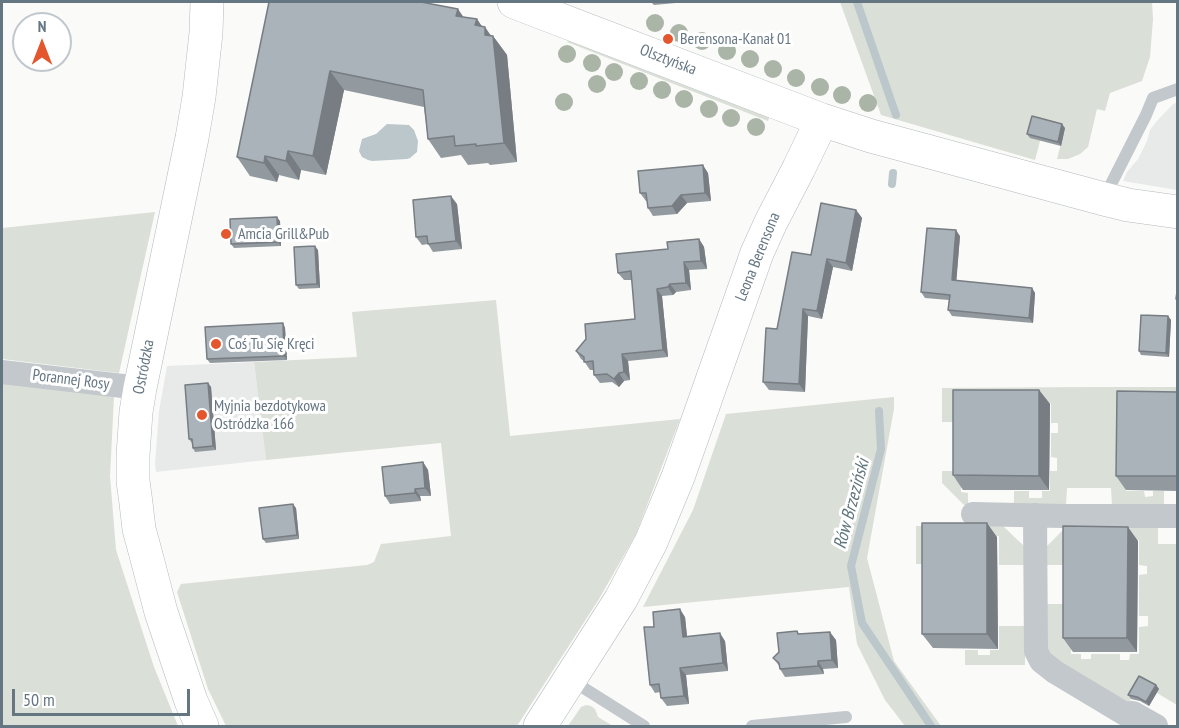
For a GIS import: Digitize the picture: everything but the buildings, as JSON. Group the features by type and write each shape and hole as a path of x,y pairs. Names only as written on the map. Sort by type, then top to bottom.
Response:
{"street":[{"name":"Ostródzka","path":"202,726 191,701 161,612 139,529 133,481 133,455 140,388 192,138 206,33 207,2"},
{"name":"Olsztyńska","path":"514,2 822,120"},
{"path":"822,120 903,145 1104,199 1139,207 1178,212"},
{"name":"Leona Berensona","path":"540,726 621,598 651,542 678,477 757,253 822,120"},
{"name":"Porannej Rosy","path":"2,372 140,388"},
{"path":"973,514 1178,516"},
{"path":"1035,515 1036,651 1041,661 1055,672 1125,714 1133,713 1156,726"}],"lane":[{"path":"1104,199 1153,98 1178,89"},
{"path":"570,680 644,726"},
{"path":"752,726 846,717"}],"shaded area":[{"path":"840,2 1152,2 1150,57 1142,81 1110,93 1105,111 1097,109 1088,147 1080,154 1068,159 1057,159 1065,128 1040,141 1035,160 881,115"},
{"path":"571,39 771,112 768,121 567,42"},
{"path":"1177,102 1177,190 1123,181 1138,159 1150,130"},
{"path":"387,124 409,125 414,130 418,141 417,152 407,159 372,161 362,157 359,151 362,139 376,134"},
{"path":"155,212 119,373 2,359 2,228"},
{"path":"496,300 510,436 680,419 636,534 599,599 517,726 226,726 208,689 177,592 181,584 367,565 374,562 381,544 451,536 441,443 266,460 254,362 357,357 352,312"},
{"path":"254,362 266,460 156,472 159,411 167,366"},
{"path":"2,382 27,383 114,397 110,476 116,550 154,667 178,726 2,726"},
{"path":"1177,387 1177,403 1126,471 1126,491 1144,491 1145,497 1153,496 1153,491 1164,491 1164,506 1112,505 1111,488 1067,488 1066,505 1014,505 1014,491 1029,491 1029,498 1042,498 1042,491 1050,491 1050,471 1057,471 1057,458 1051,457 1051,433 1058,433 1058,423 1051,423 1051,403 1006,402 961,422 942,422 942,388"},
{"path":"894,397 894,409 867,558 894,661 941,726 905,726 885,700 857,644 849,587 643,607 693,510 726,414"},
{"path":"942,471 961,471 961,492 968,493 968,505 964,505 942,483"},
{"path":"916,526 1003,526 1026,548 1026,565 999,565 999,536 990,536 931,564 916,564"},
{"path":"1067,526 1158,526 1158,544 1177,544 1177,705 1157,693 1159,689 1142,679 1128,707 1070,672 1048,652 1044,604 1071,604 1071,654 1081,654 1081,659 1091,659 1091,654 1120,654 1120,660 1129,660 1130,654 1139,654 1139,627 1148,626 1148,616 1139,616 1139,575 1147,574 1147,566 1139,565 1139,540 1132,540 1071,565 1045,565 1045,548"},
{"path":"999,626 1025,626 1025,665 965,665 965,650 978,650 978,655 990,655 990,650 999,650"},
{"path":"586,705 595,709 598,717 613,726 568,726 581,707"}],"waterway":[{"name":"Rów Brzeziński","path":"857,2 896,115"},
{"name":"Rów Brzeziński","path":"892,184 893,173"},
{"name":"Rów Brzeziński","path":"879,411 881,449 851,566 862,623 931,726"}],"place":[{"name":"Berensona-Kanał 01","path":"668,39"},
{"name":"Amcia Grill&Pub","path":"226,234"},
{"name":"Coś Tu Się Kręci","path":"216,344"},
{"name":"Myjnia bezdotykowa Ostródzka 166","path":"202,415"}]}
